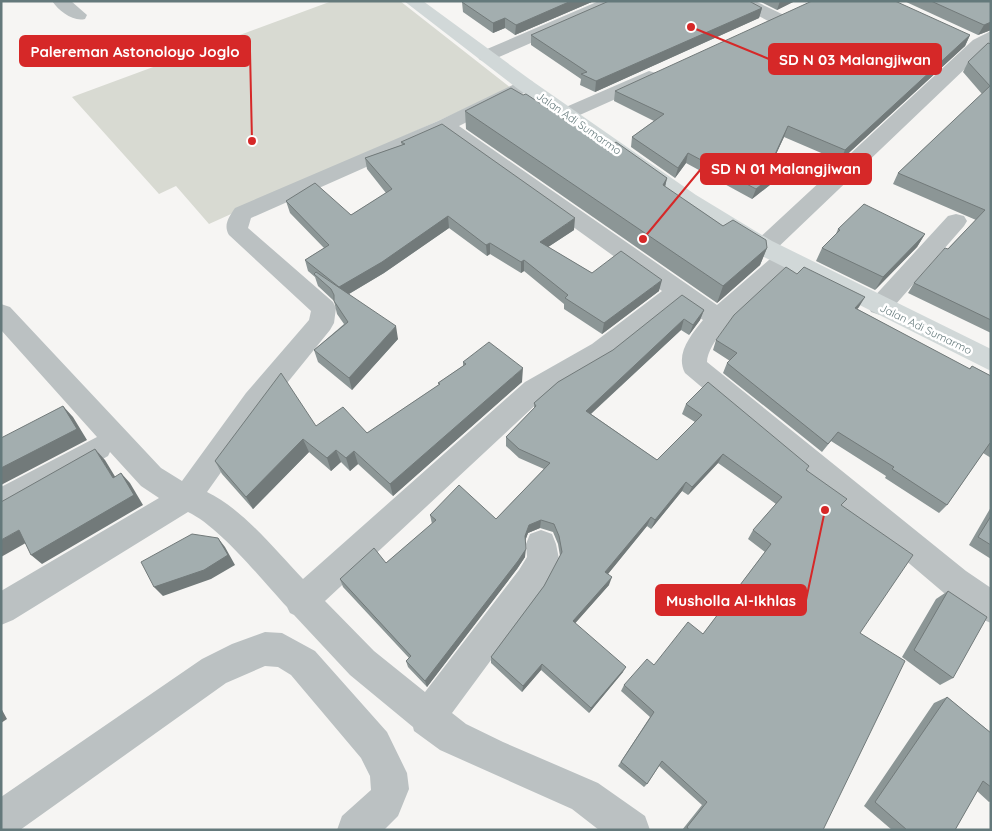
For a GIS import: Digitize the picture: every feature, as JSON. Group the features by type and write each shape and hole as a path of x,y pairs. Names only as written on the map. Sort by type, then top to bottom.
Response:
{"main road":[{"name":"Jalan Adi Sumarmo","path":"412,1 525,85 688,200 785,259 991,361"}],"street":[{"path":"60,1 78,15"},
{"path":"486,56 614,1"},
{"path":"742,1 778,19"},
{"path":"760,27 796,10"},
{"path":"764,247 981,41"},
{"path":"566,114 663,70"},
{"path":"1,609 187,497 256,402 321,323 324,308 313,296 237,230 238,220 243,213 446,125 525,85"},
{"path":"446,125 718,319"},
{"path":"880,306 956,221"},
{"path":"785,259 718,319 701,340 692,360 694,366 955,582 991,607"},
{"path":"301,602 534,390 601,351 679,290"},
{"path":"1,314 151,477 162,486 206,506 236,531 301,602 362,663 427,718 453,737 475,748 585,796 631,830"},
{"path":"1,502 98,448"},
{"path":"427,718 530,581 543,559 541,544"},
{"path":"1,820 214,671 244,656 265,649 282,650 303,663 374,745 388,772 390,789 385,803 356,830"}],"shaded area":[{"path":"332,1 400,1 511,88 209,224 176,186 159,194 72,97"}],"building":[{"path":"571,1 516,25 505,18 493,23 462,2"},
{"path":"609,1 749,1 762,8 596,81 581,74 587,72 531,35"},
{"path":"812,1 895,1 970,35 845,150 788,126 772,161 783,167 756,189 688,153 678,168 632,137 664,114 615,91"},
{"path":"931,1 991,1 991,22 984,25"},
{"path":"988,43 991,44 991,320 914,283 945,248 948,249 985,210 898,173 990,86 968,62"},
{"path":"511,88 523,95 526,94 608,148 616,142 667,178 663,185 723,226 733,220 766,240 767,248 723,286 465,111"},
{"path":"442,124 575,218 540,242 592,273 621,251 662,280 604,323 565,298 568,295 524,260 521,262 490,243 486,245 448,216 382,262 339,287 305,260 329,245 286,201 315,183 351,215 392,189 365,158 405,144 401,142"},
{"path":"864,204 925,234 883,277 822,248 840,230 838,229"},
{"path":"786,267 797,274 804,267 865,297 855,308 970,369 972,366 991,376 991,444 947,505 892,469 894,467 838,432 828,444 727,363 737,353 716,340 734,315"},
{"path":"316,272 396,326 349,378 314,350 348,322 334,301 331,289 314,274"},
{"path":"682,295 704,310 693,325 684,319 586,411 657,460 702,415 686,404 708,382 809,466 806,470 847,499 841,505 913,555 860,633 905,661 823,830 689,830 687,827 707,802 662,761 647,784 621,762 654,712 624,685 647,659 654,665 688,622 703,634 771,544 753,530 782,497 723,454 692,487 686,482 655,520 651,517 605,572 612,577 573,621 626,667 591,708 542,664 523,686 491,657 544,586 562,552 559,536 554,524 541,520 529,525 525,536 526,549 518,561 425,681 406,661 411,656 340,579 374,548 386,563 436,520 430,515 459,485 496,519 550,463 519,449 506,437 536,406 534,403 558,382 613,350"},
{"path":"489,342 523,368 390,484 354,451 346,458 336,450 327,458 303,439 246,497 215,461 281,373 316,426 343,407 367,433 440,384 438,383 466,364 463,362"},
{"path":"63,406 77,429 1,468 1,438"},
{"path":"95,449 113,478 121,473 134,495 31,555 19,530 1,540 1,502"},
{"path":"991,516 991,545 978,537"},
{"path":"192,534 218,538 228,555 204,570 154,587 141,562"},
{"path":"948,591 987,617 953,678 914,650"},
{"path":"947,697 991,733 991,787 983,781 955,830 907,830 875,802"}],"place":[{"name":"SD N 03 Malangjiwan","path":"691,27"},
{"name":"Palereman Astonoloyo Joglo","path":"252,141"},
{"name":"SD N 01 Malangjiwan","path":"643,239"},
{"name":"Musholla Al-Ikhlas","path":"825,510"}]}
